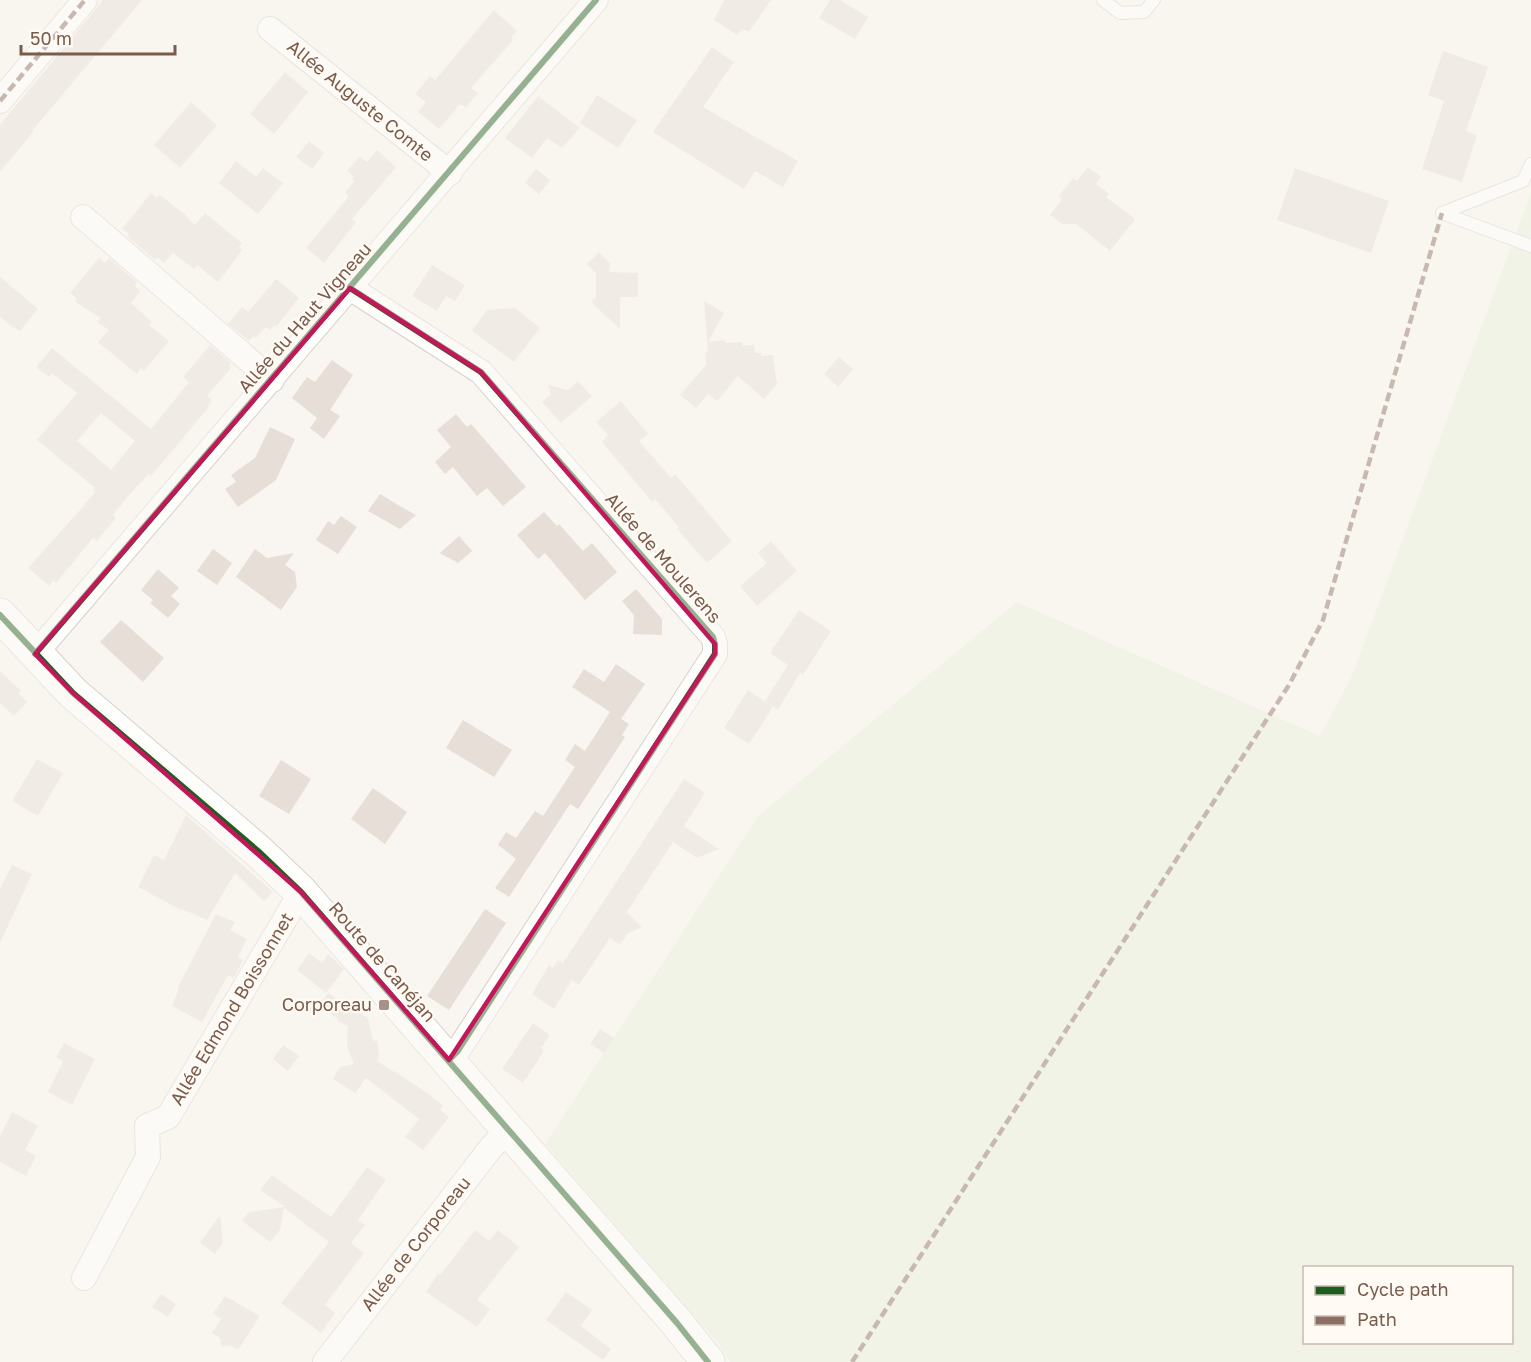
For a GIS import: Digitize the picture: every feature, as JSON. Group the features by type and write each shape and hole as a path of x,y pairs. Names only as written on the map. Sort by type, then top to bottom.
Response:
{"street":[{"path":"0,101 85,0"},
{"name":"Allée du Haut Vigneau","path":"35,654 450,173 596,0"},
{"name":"Allée Auguste Comte","path":"270,29 450,173"},
{"path":"83,216 272,380"},
{"name":"Allée de Moulerens","path":"350,288 481,372 716,644 715,654 457,1052 449,1060"},
{"name":"Route de Canéjan","path":"0,615 73,693 258,851 302,892 689,1337 708,1362"},
{"name":"Allée Edmond Boissonnet","path":"84,1278 148,1157 147,1126 168,1117 302,892"},
{"name":"Allée de Corporeau","path":"325,1362 508,1128"}],"lane":[{"path":"1102,0 1120,13 1144,12 1154,0"},
{"path":"1531,164 1523,181 1442,213 1531,246"}],"highlighted area":[{"path":"350,288 481,372 715,644 715,654 449,1060 301,892 73,693 35,654"}],"green space":[{"path":"1531,193 1531,1362 730,1362 718,1343 545,1144 758,816 1017,602 1320,736 1352,676"}],"building":[{"path":"103,0 142,0 0,172 0,125"},
{"path":"724,0 771,0 749,32 742,29 737,35 714,20"},
{"path":"830,0 840,0 868,17 855,39 819,18"},
{"path":"494,10 517,31 511,38 513,40 471,88 478,93 466,108 460,104 439,129 418,112 426,102 415,94 430,76 435,80"},
{"path":"712,47 734,62 703,107 798,161 783,187 755,171 744,189 653,132"},
{"path":"1443,51 1488,67 1466,131 1477,135 1462,182 1422,169 1444,101 1428,95"},
{"path":"285,72 308,92 274,134 250,114"},
{"path":"597,95 637,120 618,148 580,123"},
{"path":"538,96 580,128 562,148 547,138 532,158 505,138"},
{"path":"191,102 217,125 180,168 154,145"},
{"path":"309,141 324,153 312,169 296,157"},
{"path":"377,150 396,167 352,219 356,222 324,263 306,248 349,196 345,193 354,181 352,179 354,177 347,171 360,156 367,162"},
{"path":"236,161 256,177 263,168 283,183 258,214 219,183"},
{"path":"1088,167 1101,177 1096,184 1109,194 1106,197 1135,219 1110,251 1076,224 1062,224 1050,215 1062,199 1059,196 1073,178 1077,181"},
{"path":"1295,168 1389,201 1371,253 1277,220"},
{"path":"536,169 550,180 539,194 525,183"},
{"path":"151,193 157,198 160,195 195,225 205,213 242,243 239,247 242,250 218,282 197,265 194,269 173,253 164,263 157,257 155,260 127,236 129,234 122,229"},
{"path":"599,252 610,263 609,272 638,273 638,297 620,297 620,329 591,302 596,297 596,273 587,264"},
{"path":"99,258 105,263 109,258 137,282 135,286 140,291 131,303 152,322 149,325 169,341 144,371 141,368 137,374 98,342 109,330 97,322 101,318 75,302 77,299 70,293"},
{"path":"432,265 465,285 455,301 446,296 437,311 412,296"},
{"path":"0,277 38,309 20,331 0,317"},
{"path":"276,279 299,298 276,327 274,325 270,330 265,327 256,338 254,336 249,341 228,324 242,307 248,312"},
{"path":"704,301 724,313 708,342 725,340 725,343 742,342 743,346 754,345 755,353 761,353 761,356 773,355 777,384 764,399 738,376 717,401 708,394 696,408 680,395 706,365 705,353 708,352"},
{"path":"515,308 540,328 514,362 472,331 487,310"},
{"path":"210,345 231,363 229,366 231,368 207,396 212,400 209,407 151,476 149,474 128,496 113,515 116,518 97,541 93,538 56,583 53,581 49,586 28,568 81,509 95,492 93,490 95,488 37,440 77,393 52,373 49,377 36,367 52,348 151,429 189,382 183,377","holes":["101,413 135,441 111,470 77,441"]},
{"path":"839,357 853,369 838,387 824,374"},
{"path":"332,360 353,375 330,410 340,416 324,439 310,428 317,418 292,398 307,377 315,382"},
{"path":"578,381 592,396 561,423 542,402 551,394 548,385 568,390"},
{"path":"621,401 648,434 639,441 671,478 675,474 732,541 707,563 677,529 679,527 655,499 652,502 602,442 608,435 596,422"},
{"path":"456,414 467,427 471,424 526,487 503,506 487,488 477,496 453,467 445,474 435,462 451,447 437,430"},
{"path":"270,427 295,439 276,480 238,507 225,489 236,482 231,475 255,458"},
{"path":"380,494 416,515 400,529 368,511"},
{"path":"544,512 557,526 559,524 583,551 592,543 617,572 585,600 545,553 538,559 517,535"},
{"path":"341,516 357,527 338,554 316,540 328,521 334,525"},
{"path":"459,536 472,551 458,563 440,553"},
{"path":"771,541 797,571 757,606 740,586 767,563 758,553"},
{"path":"213,549 232,563 217,585 197,571"},
{"path":"255,549 267,558 294,553 285,565 295,572 297,587 281,610 236,577"},
{"path":"158,569 179,588 171,596 180,604 168,618 150,603 153,600 141,590"},
{"path":"636,589 662,619 662,635 633,634 634,615 622,601"},
{"path":"799,610 831,631 803,675 800,673 778,710 765,701 788,665 770,653"},
{"path":"121,620 164,658 143,682 100,642"},
{"path":"616,664 645,684 621,719 572,687 584,669 604,682"},
{"path":"0,671 21,691 19,694 27,702 14,716 0,703"},
{"path":"748,690 773,707 749,744 724,728"},
{"path":"610,712 629,724 622,735 625,737 578,809 570,804 509,897 495,888 516,859 498,845 506,832 516,838 535,811 543,816 575,767 565,760 575,744 585,751"},
{"path":"463,720 512,750 494,777 446,748"},
{"path":"37,759 63,773 38,816 12,801"},
{"path":"281,760 311,779 289,814 259,796"},
{"path":"684,779 705,793 684,826 719,849 697,858 673,842 627,912 642,927 627,934 620,945 610,938 579,985 572,980 554,1009 532,994 549,965 553,968 558,960 563,963"},
{"path":"373,788 407,812 385,844 351,819"},
{"path":"186,815 273,892 264,901 235,873 207,920 181,910 138,887 154,855 164,860"},
{"path":"12,865 32,874 0,943 0,889"},
{"path":"485,909 506,923 449,1010 427,996"},
{"path":"216,914 235,922 230,930 247,939 238,957 243,960 236,974 233,978 228,975 202,1022 172,1006 178,987"},
{"path":"309,953 322,963 328,954 344,969 326,993 297,970"},
{"path":"328,993 368,1018 373,1041 377,1040 379,1056 377,1061 443,1105 440,1110 449,1117 423,1150 405,1137 419,1119 366,1078 355,1093 333,1079 340,1067 354,1064 347,1047 348,1026 337,1021 338,1019 319,1005"},
{"path":"533,1023 550,1035 541,1048 544,1051 523,1083 502,1069"},
{"path":"600,1029 614,1038 604,1053 590,1044"},
{"path":"64,1043 95,1059 72,1105 48,1092 63,1061 56,1057"},
{"path":"283,1045 299,1056 288,1071 273,1059"},
{"path":"12,1112 38,1126 25,1150 36,1156 26,1176 0,1162 0,1136"},
{"path":"367,1167 386,1180 358,1220 365,1225 351,1243 364,1253 325,1305 335,1313 321,1333 281,1303 329,1242 284,1208 280,1230 270,1242 242,1221 249,1212 285,1207 260,1190 272,1175 331,1217"},
{"path":"220,1215 223,1243 215,1254 200,1243"},
{"path":"475,1230 489,1241 498,1230 519,1247 477,1300 490,1309 477,1327 426,1292 438,1273 440,1275"},
{"path":"566,1292 592,1310 581,1326 611,1349 603,1360 546,1320"},
{"path":"161,1294 176,1304 168,1317 152,1307"},
{"path":"225,1296 260,1316 238,1350 230,1345 221,1347 220,1338 212,1333 221,1319 213,1314"}],"marked path":[{"path":"0,101 85,0"},
{"path":"852,1362 1289,685 1323,620 1442,213"}],"cycle path":[{"path":"35,654 596,0"},
{"path":"350,288 481,372 713,637 715,644 715,654 457,1052 449,1060"},
{"path":"0,615 73,693 258,851 301,892 677,1323 708,1362"}],"place":[{"name":"Corporeau","path":"384,1005"}]}
